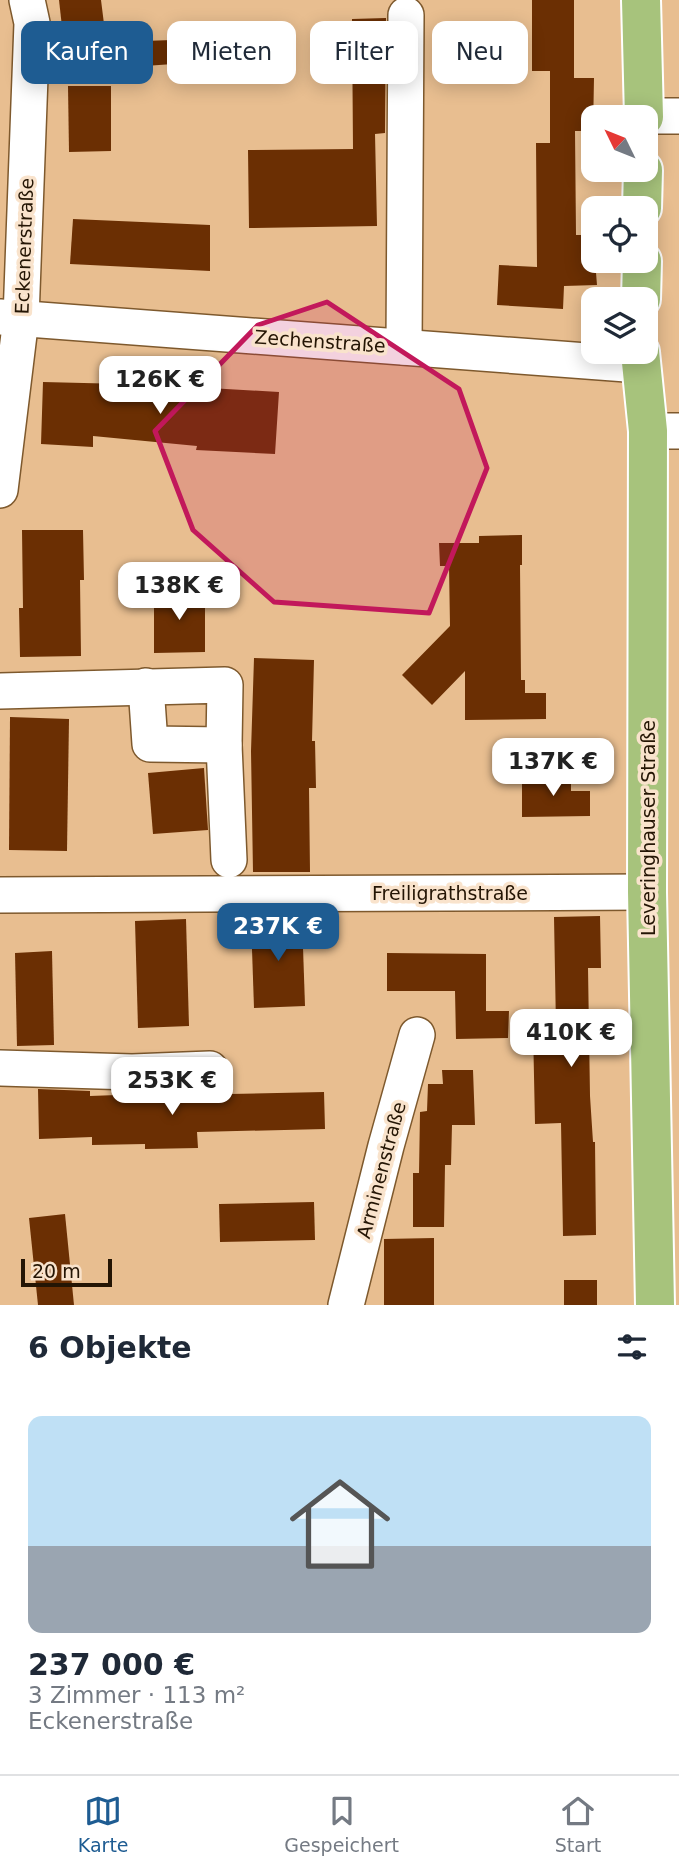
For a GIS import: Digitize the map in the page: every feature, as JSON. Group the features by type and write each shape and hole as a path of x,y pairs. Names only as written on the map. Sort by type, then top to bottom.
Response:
{"main road":[{"path":"641,0 654,105"},
{"name":"Leveringhauser Straße","path":"642,364 663,431 647,892 655,1305"}],"street":[{"name":"Eckenerstraße","path":"0,491 32,23 27,0"},
{"path":"404,347 406,15"},
{"name":"Zechenstraße","path":"11,317 404,347 581,355"},
{"path":"0,691 225,685 224,745 229,860"},
{"path":"146,686 150,744 224,745"},
{"name":"Freiligrathstraße","path":"0,895 647,892"},
{"name":"Arminenstraße","path":"346,1305 417,1035"},
{"path":"0,1068 132,1072 211,1069"}],"highlighted area":[{"path":"327,302 459,389 487,468 429,613 274,602 193,530 155,431 258,325"}],"building":[{"path":"59,0 101,0 104,21 61,21"},
{"path":"532,0 574,0 574,78 594,78 593,105 581,105 581,131 575,131 576,235 581,235 581,273 596,273 597,285 564,286 563,309 497,305 499,265 537,267 536,143 550,143 550,71 532,71"},
{"path":"386,18 386,21 352,21"},
{"path":"167,40 167,64 153,65 153,41"},
{"path":"352,84 385,84 385,133 375,134 377,226 249,228 248,150 353,149"},
{"path":"68,86 111,86 111,151 69,152"},
{"path":"73,219 210,225 210,271 70,264"},
{"path":"124,379 175,383 175,386 279,392 275,454 196,450 197,446 93,436 93,447 41,444 43,382 124,384"},
{"path":"22,530 83,530 84,580 80,580 81,656 20,657 19,608 23,608"},
{"path":"522,535 521,680 525,680 525,693 546,693 546,719 465,720 465,671 432,705 402,675 450,626 449,566 440,566 439,543 479,543 479,536"},
{"path":"154,592 205,592 205,652 154,653"},
{"path":"254,658 314,660 312,741 315,741 316,788 309,788 310,872 253,872 251,751"},
{"path":"10,717 69,719 67,851 9,850"},
{"path":"204,768 208,830 153,834 148,773"},
{"path":"571,777 571,791 590,791 590,816 522,817 522,778"},
{"path":"600,916 601,968 588,968 596,1235 563,1236 561,1123 535,1124 533,1028 556,1027 554,917"},
{"path":"302,918 305,1006 254,1008 251,920"},
{"path":"186,919 189,1026 138,1028 135,921"},
{"path":"52,951 54,1045 17,1046 15,953"},
{"path":"387,953 486,954 486,1011 509,1011 508,1038 456,1039 455,991 387,991"},
{"path":"442,1070 473,1070 475,1125 452,1125 451,1165 445,1165 444,1227 413,1227 413,1173 419,1173 420,1112 427,1111 428,1084 443,1084"},
{"path":"38,1089 90,1091 90,1096 144,1094 144,1099 324,1092 325,1129 197,1132 198,1148 145,1149 145,1144 92,1145 92,1137 39,1139"},
{"path":"314,1202 315,1240 220,1242 219,1204"},
{"path":"65,1214 74,1305 38,1305 29,1218"},
{"path":"434,1238 434,1305 384,1305 384,1239"},
{"path":"564,1280 597,1280 597,1305 564,1305"}]}
